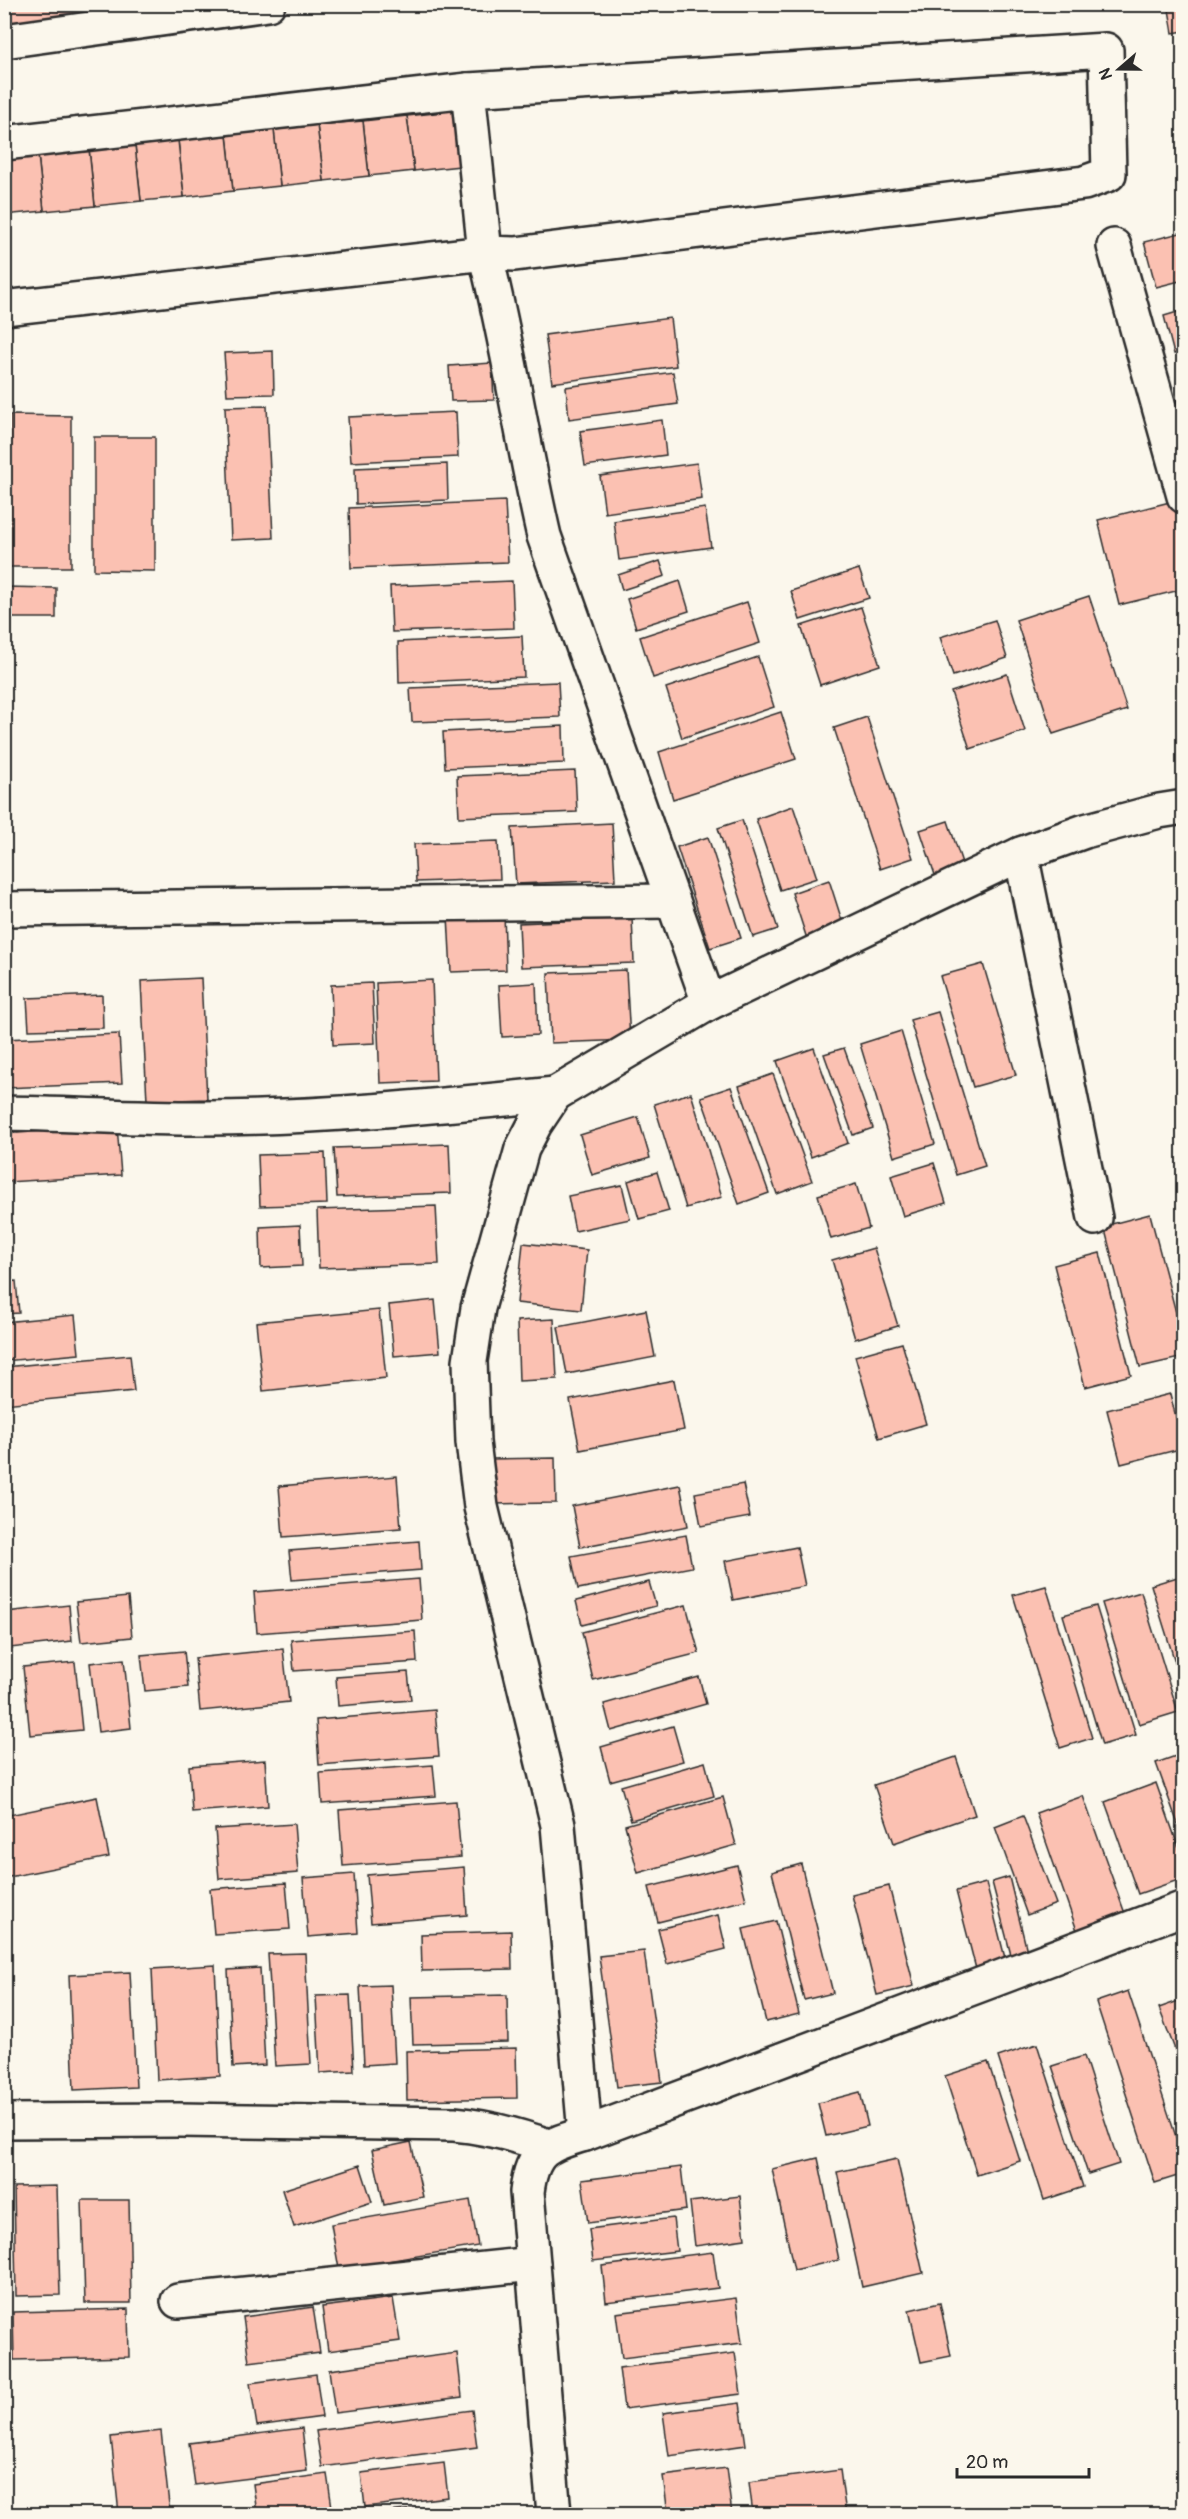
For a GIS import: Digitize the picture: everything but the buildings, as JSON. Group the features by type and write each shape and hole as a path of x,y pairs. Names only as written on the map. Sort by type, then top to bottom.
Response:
{"street":[{"path":"4,41 268,4"},
{"path":"4,143 468,90 1106,50 1109,174 1084,183 515,254 493,282 4,308"},
{"path":"468,90 493,282 544,536 709,1003"},
{"path":"1114,246 1184,496"},
{"path":"4,1113 201,1118 280,1116 401,1109 555,1094 709,1003 1021,854 1085,831 1159,811 1184,807"},
{"path":"1021,854 1095,1218"},
{"path":"4,909 672,901"},
{"path":"555,1094 522,1149 478,1308 470,1361 473,1442 481,1506 558,1825 585,2134"},
{"path":"554,2514 527,2192 529,2176 536,2160 548,2146 1184,1908"},
{"path":"4,2121 180,2120 454,2124 479,2126 518,2135 548,2146"},
{"path":"178,2301 533,2264"}]}
